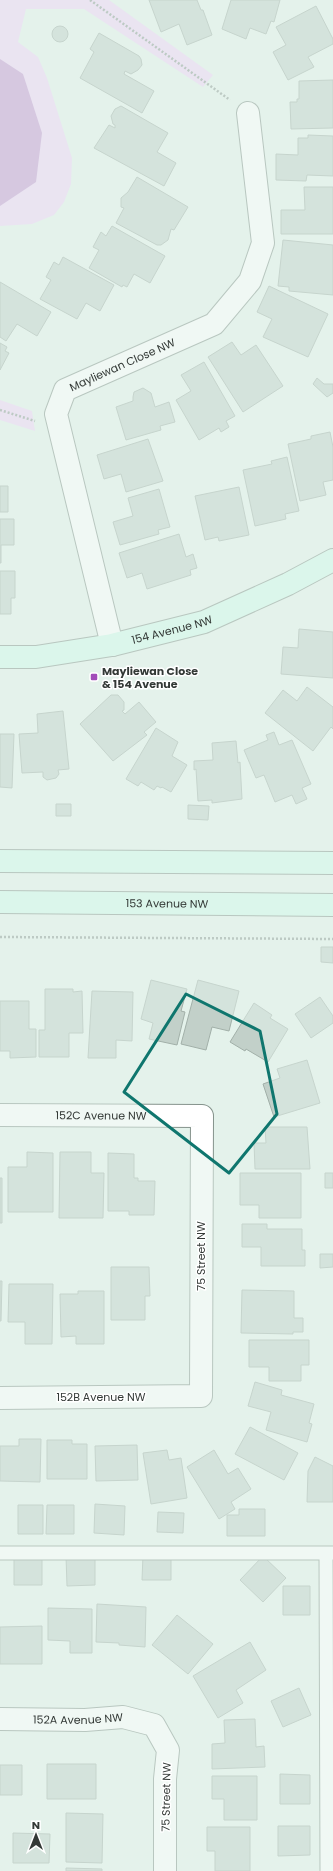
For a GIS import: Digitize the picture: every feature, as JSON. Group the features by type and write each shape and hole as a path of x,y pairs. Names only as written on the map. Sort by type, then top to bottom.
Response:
{"main road":[{"name":"154 Avenue NW","path":"0,657 36,657 112,645 204,622 288,584 333,560"},
{"path":"0,861 333,863"},
{"name":"153 Avenue NW","path":"0,902 333,905"}],"street":[{"name":"Mayliewan Close NW","path":"112,645 58,429 56,414 65,390 214,324 250,281 262,243 248,113"},
{"name":"152C Avenue NW","path":"0,1115 202,1116"},
{"name":"75 Street NW","path":"201,1396 202,1116"},
{"name":"152B Avenue NW","path":"0,1398 201,1396"},
{"name":"152A Avenue NW","path":"0,1719 85,1720 123,1717 154,1725"},
{"name":"75 Street NW","path":"154,1725 168,1750 165,1779 165,1871"}],"lane":[{"path":"0,1553 329,1553 327,1871"}],"path":[{"path":"90,0 248,113"},
{"path":"0,410 58,429"},
{"path":"0,937 333,939"}],"highlighted area":[{"path":"186,994 260,1031 277,1114 229,1173 124,1092"}],"shaded area":[{"path":"0,0 109,0 213,75 203,87 84,9 26,9 18,42 38,57 47,78 72,158 71,184 64,202 54,215 32,224 0,226"},
{"path":"0,59 23,74 42,133 36,182 0,206"},
{"path":"0,400 32,411 35,431 0,420"}],"building":[{"path":"149,0 197,0 201,10 203,10 212,35 187,45 179,24 161,32"},
{"path":"231,0 280,0 274,22 271,21 266,34 250,28 246,39 222,29"},
{"path":"316,6 333,39 333,44 308,57 314,67 288,80 273,52 286,45 276,27"},
{"path":"60,26 66,28 68,34 66,40 60,42 54,40 52,34 54,28"},
{"path":"99,33 139,56 141,59 142,65 138,70 131,74 125,71 124,74 154,91 142,113 80,78 94,52 90,49"},
{"path":"333,80 333,128 291,129 290,102 297,102 297,99 299,99 299,81"},
{"path":"121,106 168,133 157,152 176,163 164,186 94,148 109,125 115,128 111,116 115,109"},
{"path":"308,135 333,136 333,176 307,175 306,181 276,180 276,154 298,155 298,138 308,138"},
{"path":"137,177 188,207 174,230 171,229 168,240 161,245 157,245 116,223 124,208 121,207 121,198 128,192"},
{"path":"304,187 333,187 333,234 281,234 281,210 305,210"},
{"path":"112,226 165,256 150,283 134,274 127,287 123,285 122,287 89,268 99,250 93,247 101,232 106,236"},
{"path":"283,240 333,245 333,295 289,291 289,287 278,286"},
{"path":"63,257 114,285 100,311 86,303 77,319 40,299 51,280 46,277 54,262 59,265"},
{"path":"0,282 51,312 37,336 17,324 6,341 0,337"},
{"path":"269,286 328,314 308,357 263,337 272,319 257,312"},
{"path":"232,342 241,355 256,345 283,386 243,412 208,357"},
{"path":"0,343 7,347 5,351 9,353 0,370"},
{"path":"204,362 235,416 226,421 229,427 221,432 219,428 199,440 176,400 191,391 181,375"},
{"path":"317,378 324,384 333,384 333,393 327,397 313,384"},
{"path":"143,388 151,393 155,407 169,402 175,422 160,426 161,430 126,440 116,407 133,401 134,392"},
{"path":"330,432 333,447 333,480 323,482 326,495 300,501 288,444 311,439 311,436"},
{"path":"148,439 163,481 126,492 121,474 104,479 97,455"},
{"path":"287,457 299,511 285,514 286,519 255,526 243,470 272,464 271,461"},
{"path":"0,486 8,486 8,512 0,512"},
{"path":"239,487 249,535 219,541 218,537 205,540 195,496"},
{"path":"159,489 170,527 158,530 159,534 120,545 113,522 133,516 128,498"},
{"path":"0,519 14,519 14,545 1,545 1,563 0,563"},
{"path":"179,534 186,557 193,554 197,568 190,570 191,575 147,589 142,573 127,578 119,553"},
{"path":"0,571 15,571 15,598 11,598 11,614 0,614"},
{"path":"299,629 333,632 333,678 281,674 283,647 298,648"},
{"path":"307,687 333,707 333,729 331,727 313,751 265,713 283,690 297,701"},
{"path":"111,695 118,695 124,702 124,710 122,711 125,714 139,702 156,722 144,732 147,735 113,761 80,724"},
{"path":"63,711 69,769 58,770 59,774 56,778 47,780 43,777 43,772 22,773 19,734 38,733 37,714"},
{"path":"156,728 178,742 172,756 187,765 171,792 157,786 154,790 141,782 138,786 126,779"},
{"path":"274,732 279,745 292,740 311,784 302,788 307,799 296,804 292,795 275,802 264,775 256,778 244,750 268,740 266,735"},
{"path":"0,734 14,734 12,788 0,787"},
{"path":"236,741 238,763 240,762 242,799 212,803 212,800 198,801 194,761 213,760 212,743"},
{"path":"56,804 71,804 71,816 56,816"},
{"path":"188,805 209,806 208,820 188,819"},
{"path":"321,947 333,947 333,963 321,962"},
{"path":"151,980 187,989 181,1011 185,1012 177,1045 149,1039 153,1023 141,1019"},
{"path":"198,980 239,991 229,1031 212,1027 206,1050 181,1044"},
{"path":"45,989 73,989 73,992 82,991 83,1033 69,1033 69,1057 39,1057 39,1030 45,1030"},
{"path":"92,991 133,992 132,1041 116,1040 116,1058 88,1058"},
{"path":"320,997 333,1016 333,1023 311,1038 295,1014"},
{"path":"0,1001 29,1001 29,1029 36,1029 36,1057 10,1058 10,1051 0,1051"},
{"path":"254,1003 272,1015 270,1018 288,1029 268,1062 246,1049 245,1051 230,1042"},
{"path":"307,1060 320,1103 274,1117 263,1084 280,1078 277,1069"},
{"path":"265,1127 307,1127 310,1169 255,1169 254,1143 266,1143"},
{"path":"27,1152 53,1153 53,1212 8,1212 8,1167 27,1167"},
{"path":"60,1152 91,1152 91,1173 104,1173 103,1218 59,1218"},
{"path":"108,1153 134,1154 134,1178 138,1178 138,1181 155,1181 154,1215 129,1215 129,1211 108,1211"},
{"path":"240,1173 301,1173 301,1218 259,1218 259,1205 240,1205"},
{"path":"325,1173 333,1173 333,1188 325,1188"},
{"path":"0,1178 2,1178 2,1223 0,1223"},
{"path":"242,1224 267,1224 267,1229 302,1229 302,1250 305,1250 305,1266 261,1266 261,1247 242,1247"},
{"path":"320,1254 333,1254 333,1267 320,1268"},
{"path":"111,1267 149,1267 150,1296 145,1296 145,1320 111,1320"},
{"path":"0,1281 2,1281 1,1321 0,1321"},
{"path":"9,1284 53,1284 52,1344 25,1344 25,1322 8,1322"},
{"path":"242,1290 294,1291 294,1318 303,1318 303,1332 293,1332 293,1334 241,1333"},
{"path":"78,1291 104,1291 104,1344 76,1344 76,1336 61,1337 60,1294 78,1294"},
{"path":"249,1340 309,1340 309,1365 301,1365 301,1381 269,1381 269,1367 249,1367"},
{"path":"255,1382 282,1390 281,1395 314,1404 309,1423 312,1424 307,1442 266,1430 271,1412 248,1406"},
{"path":"250,1427 298,1453 284,1480 235,1454"},
{"path":"19,1439 41,1439 40,1482 0,1481 0,1446 19,1446"},
{"path":"47,1440 72,1440 72,1444 87,1444 87,1479 47,1479"},
{"path":"137,1445 138,1480 96,1481 95,1446"},
{"path":"167,1450 169,1460 181,1458 187,1498 151,1504 143,1453"},
{"path":"214,1450 228,1474 238,1468 251,1489 231,1502 235,1509 219,1519 187,1467"},
{"path":"315,1457 333,1466 333,1502 307,1502 308,1471"},
{"path":"95,1504 125,1506 124,1535 94,1533"},
{"path":"18,1505 43,1505 43,1534 18,1534"},
{"path":"47,1505 74,1505 74,1534 46,1534"},
{"path":"239,1509 265,1509 265,1536 227,1536 227,1515 239,1515"},
{"path":"158,1512 184,1513 183,1533 157,1532"},
{"path":"143,1555 171,1556 171,1580 142,1580"},
{"path":"66,1556 95,1556 95,1585 67,1586"},
{"path":"263,1556 286,1578 263,1602 240,1580"},
{"path":"14,1558 42,1558 42,1585 14,1585"},
{"path":"283,1586 310,1586 310,1615 283,1615"},
{"path":"97,1604 146,1607 145,1647 119,1645 119,1643 96,1642"},
{"path":"48,1608 92,1609 92,1653 70,1653 70,1641 48,1640"},
{"path":"177,1615 213,1644 188,1674 152,1645"},
{"path":"42,1626 42,1664 0,1664 0,1627"},
{"path":"250,1642 266,1670 236,1690 243,1703 218,1718 193,1676"},
{"path":"299,1688 311,1715 283,1727 271,1701"},
{"path":"255,1719 256,1747 264,1746 265,1767 212,1769 212,1744 225,1743 224,1720"},
{"path":"47,1764 96,1764 96,1799 47,1799"},
{"path":"0,1765 22,1765 22,1795 0,1795"},
{"path":"280,1774 310,1775 310,1804 280,1804"},
{"path":"212,1776 257,1776 257,1820 224,1820 224,1799 212,1799"},
{"path":"66,1813 103,1814 102,1863 66,1862"},
{"path":"278,1826 310,1826 310,1855 278,1856"},
{"path":"207,1827 250,1827 250,1871 215,1871 215,1851 207,1851"},
{"path":"13,1833 50,1834 49,1863 13,1863"},
{"path":"66,1868 102,1869 102,1871 66,1871"}],"place":[{"name":"Mayliewan Close & 154 Avenue","path":"94,677"}]}
